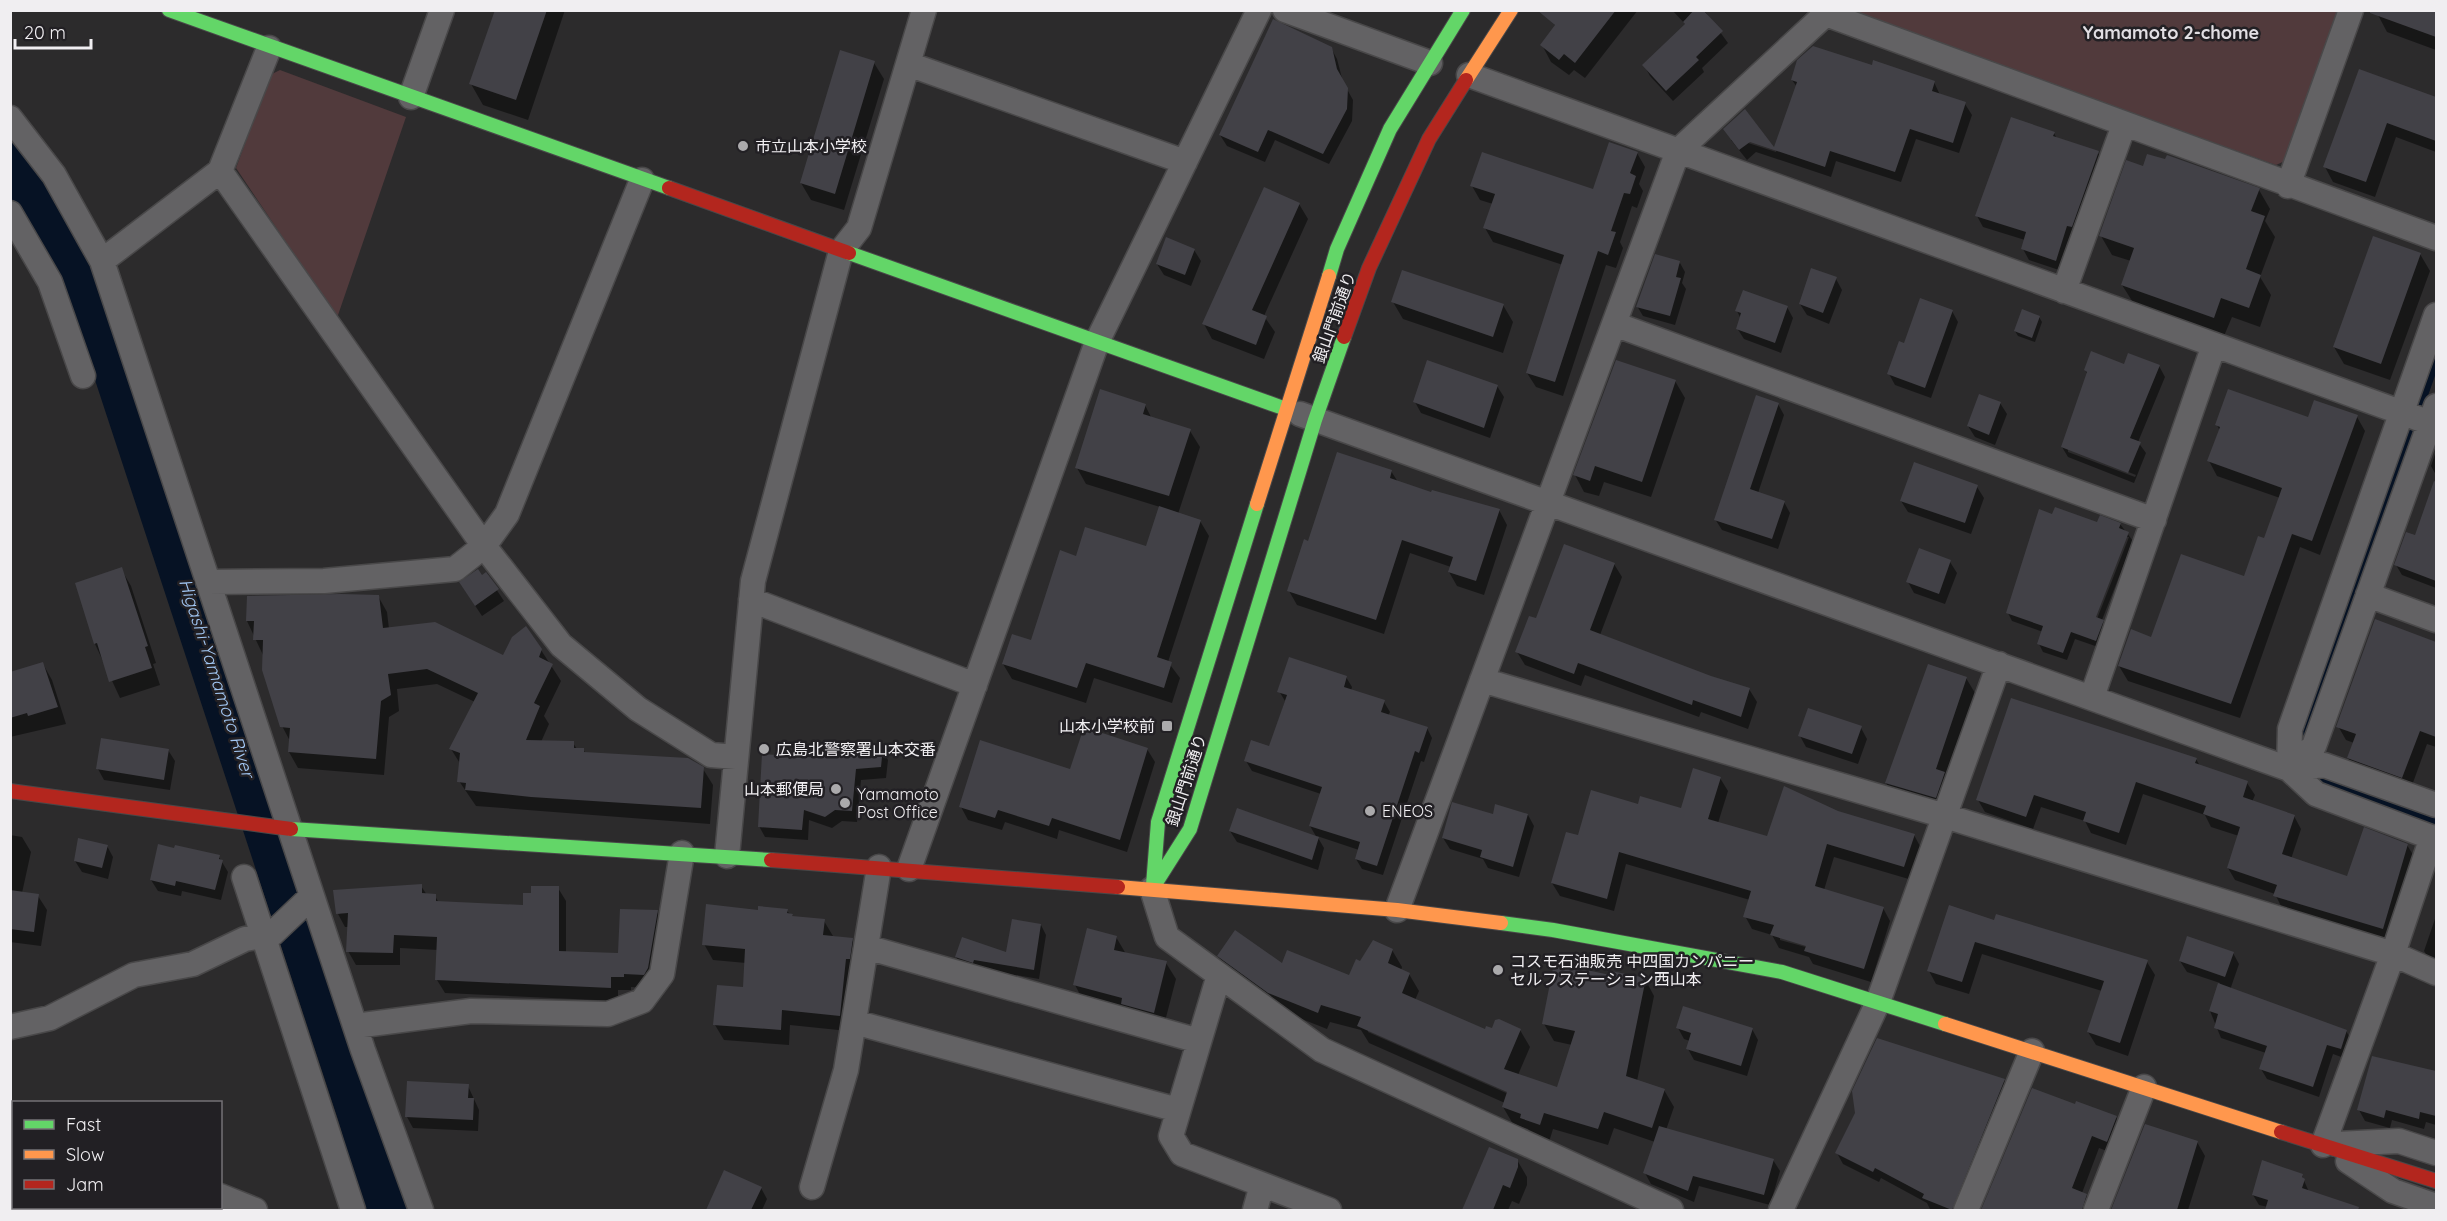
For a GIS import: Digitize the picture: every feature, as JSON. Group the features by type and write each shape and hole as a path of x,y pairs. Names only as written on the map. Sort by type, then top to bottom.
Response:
{"street":[{"path":"168,10 269,48 2092,697 2289,770 2316,794 2434,838 2323,1144"},
{"path":"411,97 442,10"},
{"path":"727,856 753,581 841,250 859,228 924,10"},
{"path":"909,869 1097,342 1259,10"},
{"path":"1285,10 1430,63"},
{"name":"銀山門前通り","path":"1152,889 1158,822 1337,249 1390,129 1463,10"},
{"name":"銀山門前通り","path":"1152,889 1190,829 1315,420 1369,268 1429,139 1511,10"},
{"path":"2288,186 2351,10"},
{"path":"1397,910 1677,151 1828,12 2288,186 2436,238"},
{"path":"102,261 220,171 269,48"},
{"path":"908,64 1185,162"},
{"path":"1469,75 2401,412 2434,418 2314,746 2289,770"},
{"path":"10,118 54,175 102,261 209,582 284,828 312,896 421,1210"},
{"path":"2064,291 2124,125"},
{"path":"220,171 484,546 561,645 638,709 711,755 736,757"},
{"path":"209,582 324,581 455,569 484,546 507,514 642,180"},
{"path":"10,213 50,282 83,376"},
{"path":"2289,770 2290,729 2436,315"},
{"path":"1614,324 2154,520"},
{"path":"2092,697 2214,345"},
{"path":"2368,595 2436,620"},
{"path":"751,600 975,685"},
{"path":"1780,1210 1878,1002 1999,664"},
{"path":"1482,680 1945,816 2393,954 2436,973"},
{"path":"2289,770 2324,765 2436,805"},
{"path":"10,791 284,828 909,869 1397,910 1553,930 1770,970 1878,1002 2436,1181"},
{"path":"356,1026 471,1011 608,1014 642,1001 662,974 682,853"},
{"path":"812,1187 846,1070 879,867"},
{"path":"244,878 268,935 353,1210"},
{"path":"1152,889 1167,937 1322,1050 1671,1210"},
{"path":"10,1027 50,1018 134,975 193,964 245,939 268,935 312,896"},
{"path":"866,947 1199,1041"},
{"path":"1219,975 1170,1136 1182,1154 1329,1210"},
{"path":"854,1022 1178,1110"},
{"path":"1966,1210 2032,1051"},
{"path":"2096,1210 2144,1087"},
{"path":"2323,1144 2399,1141 2436,1153"},
{"path":"2323,1144 2393,1191 2436,1206"},
{"path":"1255,1210 1262,1185"},
{"path":"222,1197 255,1210"}],"shaded area":[{"path":"1856,11 2340,11 2287,160 2276,165 1857,15"},
{"path":"280,70 406,117 337,318 236,168 270,75"}],"building":[{"path":"495,10 547,10 516,100 469,84"},
{"path":"1537,10 1616,10 1575,63 1564,54 1559,60 1540,45 1555,25"},
{"path":"1694,10 1703,10 1723,31 1696,57 1699,60 1666,91 1642,65 1685,24 1683,22"},
{"path":"2370,10 2436,10 2436,37 2370,13"},
{"path":"1273,19 1332,47 1337,69 1348,88 1347,109 1323,154 1268,130 1258,152 1219,135"},
{"path":"1813,46 1872,65 1873,60 1935,81 1932,91 1966,102 1953,143 1910,129 1895,172 1830,151 1825,167 1750,142 1739,150 1723,129 1745,109 1774,147 1797,82 1791,80 1797,60"},
{"path":"840,50 875,61 835,194 800,183"},
{"path":"2359,69 2436,97 2436,141 2387,123 2366,182 2323,167"},
{"path":"2011,117 2055,132 2053,136 2099,151 2072,227 2067,226 2056,261 2021,249 2026,232 1975,216"},
{"path":"1609,142 1638,152 1630,173 1636,176 1630,194 1624,193 1611,231 1616,232 1608,255 1598,251 1555,382 1526,373 1564,255 1483,228 1495,194 1470,186 1482,152 1593,189"},
{"path":"2147,154 2165,159 2167,155 2260,188 2251,211 2265,216 2246,269 2261,275 2249,308 2221,298 2214,318 2121,285 2134,248 2099,236 2126,160 2143,166"},
{"path":"1264,187 1300,203 1252,310 1267,316 1256,345 1202,324"},
{"path":"2373,236 2421,253 2381,364 2333,347"},
{"path":"1166,237 1195,249 1185,275 1156,264"},
{"path":"1655,254 1680,261 1676,277 1681,278 1670,316 1636,307"},
{"path":"1811,268 1837,277 1823,313 1799,304"},
{"path":"1402,270 1504,304 1493,337 1391,302"},
{"path":"1743,290 1788,306 1775,343 1736,329 1741,313 1735,311"},
{"path":"1920,298 1953,310 1925,388 1887,374 1899,341 1904,343"},
{"path":"2022,309 2040,316 2032,338 2014,331"},
{"path":"2091,351 2124,364 2128,353 2160,365 2130,438 2141,442 2128,473 2061,447 2087,372 2084,370"},
{"path":"1427,360 1498,385 1484,428 1413,402"},
{"path":"1616,360 1676,380 1642,482 1595,466 1590,481 1573,475"},
{"path":"1100,389 1146,404 1143,414 1191,429 1169,496 1075,468"},
{"path":"2228,389 2308,417 2314,400 2358,415 2312,541 2292,534 2231,704 2118,666 2131,629 2151,637 2181,554 2244,576 2258,536 2264,538 2282,488 2207,461 2220,427 2215,425"},
{"path":"1979,394 2001,402 1989,435 1967,426"},
{"path":"1756,395 1779,403 1750,489 1785,501 1772,539 1714,520"},
{"path":"1337,452 1392,470 1390,478 1431,492 1432,490 1500,509 1476,581 1448,572 1453,557 1402,540 1376,620 1287,591 1304,539 1308,541"},
{"path":"1914,462 1978,485 1965,523 1900,501"},
{"path":"2434,481 2436,482 2436,581 2394,565 2406,532 2415,535"},
{"path":"1159,506 1201,520 1157,657 1172,662 1164,688 1086,663 1077,688 1002,664 1012,634 1031,640 1060,550 1076,556 1085,527 1146,546"},
{"path":"2055,507 2097,522 2100,515 2121,523 2119,528 2129,532 2096,617 2104,620 2096,641 2071,632 2063,653 2037,644 2043,626 2006,613 2039,509 2052,514"},
{"path":"1564,544 1615,563 1590,630 1711,676 1750,688 1741,717 1693,700 1692,705 1578,663 1574,674 1515,652 1529,616 1536,618"},
{"path":"1919,548 1951,560 1939,594 1906,582"},
{"path":"122,567 148,646 145,647 152,668 109,682 97,643 94,644 75,583"},
{"path":"478,569 482,575 486,572 499,589 475,606 459,582"},
{"path":"379,595 383,628 435,622 503,655 512,637 526,626 542,649 539,657 553,664 534,703 540,706 526,740 574,741 574,748 584,748 584,752 688,758 704,767 701,808 531,797 465,790 466,783 457,782 460,753 449,749 478,693 427,669 388,674 391,695 381,701 376,759 288,752 290,728 280,727 262,670 263,640 253,640 254,621 246,621 247,596"},
{"path":"2375,619 2436,642 2436,737 2420,731 2402,778 2347,758 2356,734 2336,727"},
{"path":"1289,657 1347,676 1344,687 1385,700 1381,712 1428,727 1419,753 1415,751 1377,866 1355,859 1360,842 1309,826 1322,787 1244,761 1251,740 1269,746 1287,695 1277,692"},
{"path":"43,662 58,707 28,716 27,713 10,718 10,672"},
{"path":"1928,664 1967,677 1936,769 1945,772 1936,798 1885,783"},
{"path":"2011,698 2197,758 2195,763 2248,781 2243,797 2295,815 2282,854 2347,876 2364,827 2408,844 2383,929 2273,896 2277,885 2227,868 2240,827 2203,814 2206,806 2136,782 2119,833 2083,821 2086,812 2034,795 2026,817 1976,800"},
{"path":"1808,708 1862,726 1852,754 1798,736"},
{"path":"1084,727 1148,748 1120,840 1052,818 1049,826 998,810 995,818 959,807 980,740 1070,769"},
{"path":"101,738 169,749 164,780 96,769"},
{"path":"883,747 881,767 856,769 852,811 835,810 825,817 804,810 802,830 758,827 762,754 820,758 821,750"},
{"path":"1693,768 1721,777 1708,819 1767,836 1784,786 1838,811 1915,834 1904,867 1827,844 1815,886 1884,907 1864,969 1804,951 1806,946 1770,935 1774,925 1743,917 1751,891 1619,852 1607,899 1551,883 1566,832 1578,835 1591,790 1638,804 1640,796 1681,808"},
{"path":"1452,802 1493,814 1495,804 1528,814 1513,867 1480,857 1482,850 1442,838"},
{"path":"1237,808 1319,837 1312,860 1229,831"},
{"path":"78,838 108,845 102,868 74,861"},
{"path":"158,844 174,848 175,845 220,855 219,859 223,860 215,890 176,881 175,886 150,880"},
{"path":"422,884 422,893 436,894 436,901 523,905 523,893 531,893 531,886 559,886 559,951 618,953 620,909 658,910 648,968 644,975 624,974 624,977 611,977 611,988 435,980 437,937 394,935 393,953 346,952 348,913 336,914 333,890"},
{"path":"10,890 39,894 34,932 10,929"},
{"path":"706,904 758,910 758,906 788,909 787,913 793,914 792,916 825,919 823,935 853,938 850,959 846,959 840,1016 782,1010 781,1030 713,1025 717,985 743,987 745,949 702,945"},
{"path":"1949,905 1994,920 1996,914 2148,960 2120,1043 2087,1032 2104,981 1975,942 1962,982 1927,971"},
{"path":"1012,919 1041,924 1034,970 974,960 973,963 955,957 962,937 1006,952"},
{"path":"1087,928 1117,936 1114,950 1167,961 1154,1013 1121,1004 1122,998 1073,985"},
{"path":"1235,930 1282,963 1287,950 1349,975 1356,959 1360,961 1373,940 1393,949 1388,963 1410,973 1402,993 1485,1029 1486,1026 1492,1028 1495,1020 1499,1019 1521,1029 1504,1069 1557,1087 1575,1031 1542,1024 1554,963 1610,975 1611,971 1646,978 1626,1076 1665,1089 1652,1128 1604,1112 1598,1129 1544,1113 1540,1125 1520,1118 1521,1114 1502,1107 1507,1092 1357,1026 1361,1017 1321,1005 1318,1013 1268,993 1217,956"},
{"path":"2187,936 2234,952 2225,977 2179,961"},
{"path":"2218,983 2347,1030 2341,1049 2327,1045 2313,1087 2259,1069 2267,1046 2214,1028 2218,1014 2209,1011"},
{"path":"1683,1006 1753,1028 1741,1066 1686,1049 1691,1033 1676,1028"},
{"path":"1877,1038 2005,1079 1952,1210 1922,1198 1924,1194 1875,1168 1873,1172 1835,1153 1855,1113 1852,1091"},
{"path":"2372,1056 2436,1071 2436,1116 2420,1112 2419,1119 2386,1110 2384,1118 2357,1110"},
{"path":"407,1081 469,1084 468,1098 474,1098 473,1120 405,1117"},
{"path":"2032,1088 2117,1116 2107,1142 2092,1136 2072,1188 2087,1194 2082,1210 1981,1210"},
{"path":"2145,1124 2198,1141 2177,1210 2111,1210"},
{"path":"1659,1126 1774,1159 1764,1195 1693,1176 1688,1191 1643,1173"},
{"path":"1489,1147 1518,1159 1518,1167 1510,1188 1503,1185 1493,1210 1462,1210"},
{"path":"2262,1160 2303,1174 2302,1177 2305,1179 2302,1188 2359,1207 2358,1210 2265,1210 2268,1200 2252,1195"},
{"path":"724,1170 762,1187 751,1210 706,1210"}],"waterway":[{"name":"Higashi-Yamamoto River","path":"10,161 90,291 361,1116 387,1210"},
{"path":"2304,750 2301,744 2436,361"},
{"path":"2313,769 2317,778 2436,821"},
{"path":"190,1209 194,1210"}],"traffic: fast":[{"path":"169,10 669,188"},
{"path":"1329,276 1337,249 1390,129 1463,10"},
{"path":"849,253 1286,409"},
{"path":"1152,889 1190,829 1315,420 1344,337"},
{"path":"1153,885 1158,822 1257,504"},
{"path":"291,829 771,860"},
{"path":"1501,923 1553,930 1782,972 1945,1024"}],"traffic: slow":[{"path":"1466,80 1511,10"},
{"path":"1257,504 1329,276"},
{"path":"1118,887 1397,910 1501,923"},
{"path":"1945,1024 2281,1132"}],"traffic: jam":[{"path":"1344,337 1369,268 1429,139 1466,80"},
{"path":"669,188 849,253"},
{"path":"10,791 291,829"},
{"path":"771,860 1118,887"},
{"path":"2281,1132 2436,1181"}],"place":[{"name":"市立山本小学校","path":"743,146"},
{"name":"山本小学校前","path":"1167,726"},
{"name":"広島北警察署山本交番","path":"764,749"},
{"name":"山本郵便局","path":"836,789"},
{"name":"Yamamoto Post Office","path":"845,803"},
{"name":"ENEOS","path":"1370,811"},
{"name":"コスモ石油販売 中四国カンパニー セルフステーション西山本","path":"1498,970"}],"district":[{"name":"Yamamoto 2-chome","path":"2171,32"}]}
